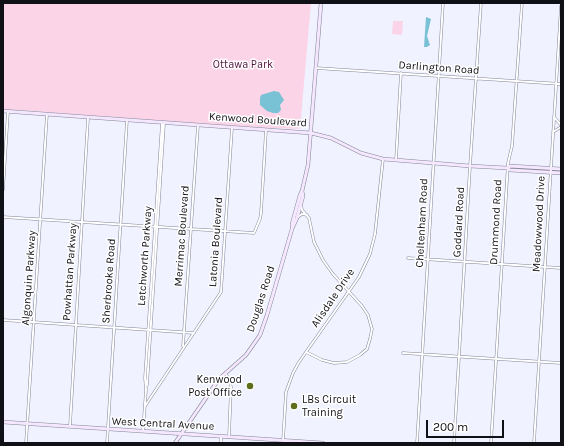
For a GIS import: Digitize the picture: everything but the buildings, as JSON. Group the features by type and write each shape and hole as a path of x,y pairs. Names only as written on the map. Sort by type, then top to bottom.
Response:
{"street":[{"name":"Douglas Road","path":"292,229 292,224 308,169 321,3"},
{"name":"Cheltenham Road","path":"417,443 443,3"},
{"name":"Goddard Road","path":"454,443 481,3"},
{"name":"Drummond Road","path":"491,443 507,168 512,146 522,3"},
{"name":"Meadowwood Drive","path":"534,443 561,6"},
{"name":"Darlington Road","path":"316,68 561,84"},
{"path":"396,160 401,73"},
{"name":"Kenwood Boulevard","path":"3,111 311,133 331,138 361,153 383,159 470,166 507,168 511,166 550,170 561,173"},
{"path":"3,190 8,111"},
{"name":"Algonquin Parkway","path":"26,443 47,114"},
{"path":"553,133 561,126 554,116"},
{"name":"Powhattan Parkway","path":"70,427 88,118"},
{"name":"Sherbrooke Road","path":"107,443 127,120"},
{"name":"Letchworth Parkway","path":"143,432 146,390 145,378 150,329 163,123"},
{"name":"Merrimac Boulevard","path":"183,348 198,125"},
{"name":"Latonia Boulevard","path":"145,407 221,292 232,128"},
{"path":"3,218 254,233 261,213 266,130"},
{"name":"Alisdale Drive","path":"283,441 286,392 296,367 350,291 365,265 375,234 383,159"},
{"name":"Kenwood Boulevard","path":"550,170 561,169"},
{"name":"Douglas Road","path":"175,443 214,386 226,372 248,352 260,335 292,229 297,218 303,196 302,191"},
{"path":"301,203 302,210 308,216 314,242 323,260 333,274 362,306 371,322 372,332 367,349 347,362 339,363 322,360 306,352"},
{"path":"297,218 302,214 308,216"},
{"path":"408,258 561,268"},
{"path":"3,320 194,333"},
{"path":"403,353 561,363"},
{"path":"226,372 231,387 229,437"},
{"name":"West Central Avenue","path":"3,422 108,430 221,436 261,441 323,443"},
{"path":"221,436 221,443"}],"green space":[{"name":"Ottawa Park","path":"3,3 311,3 300,129 247,127 3,109"},
{"path":"393,21 403,21 402,35 392,34"}],"water":[{"path":"426,17 431,19 427,36 430,45 424,47"},
{"path":"274,91 279,92 284,100 280,105 281,110 278,113 267,111 260,105 261,95"}],"place":[{"name":"Kenwood Post Office","path":"250,386"},
{"name":"LBs Circuit Training","path":"294,406"}]}
